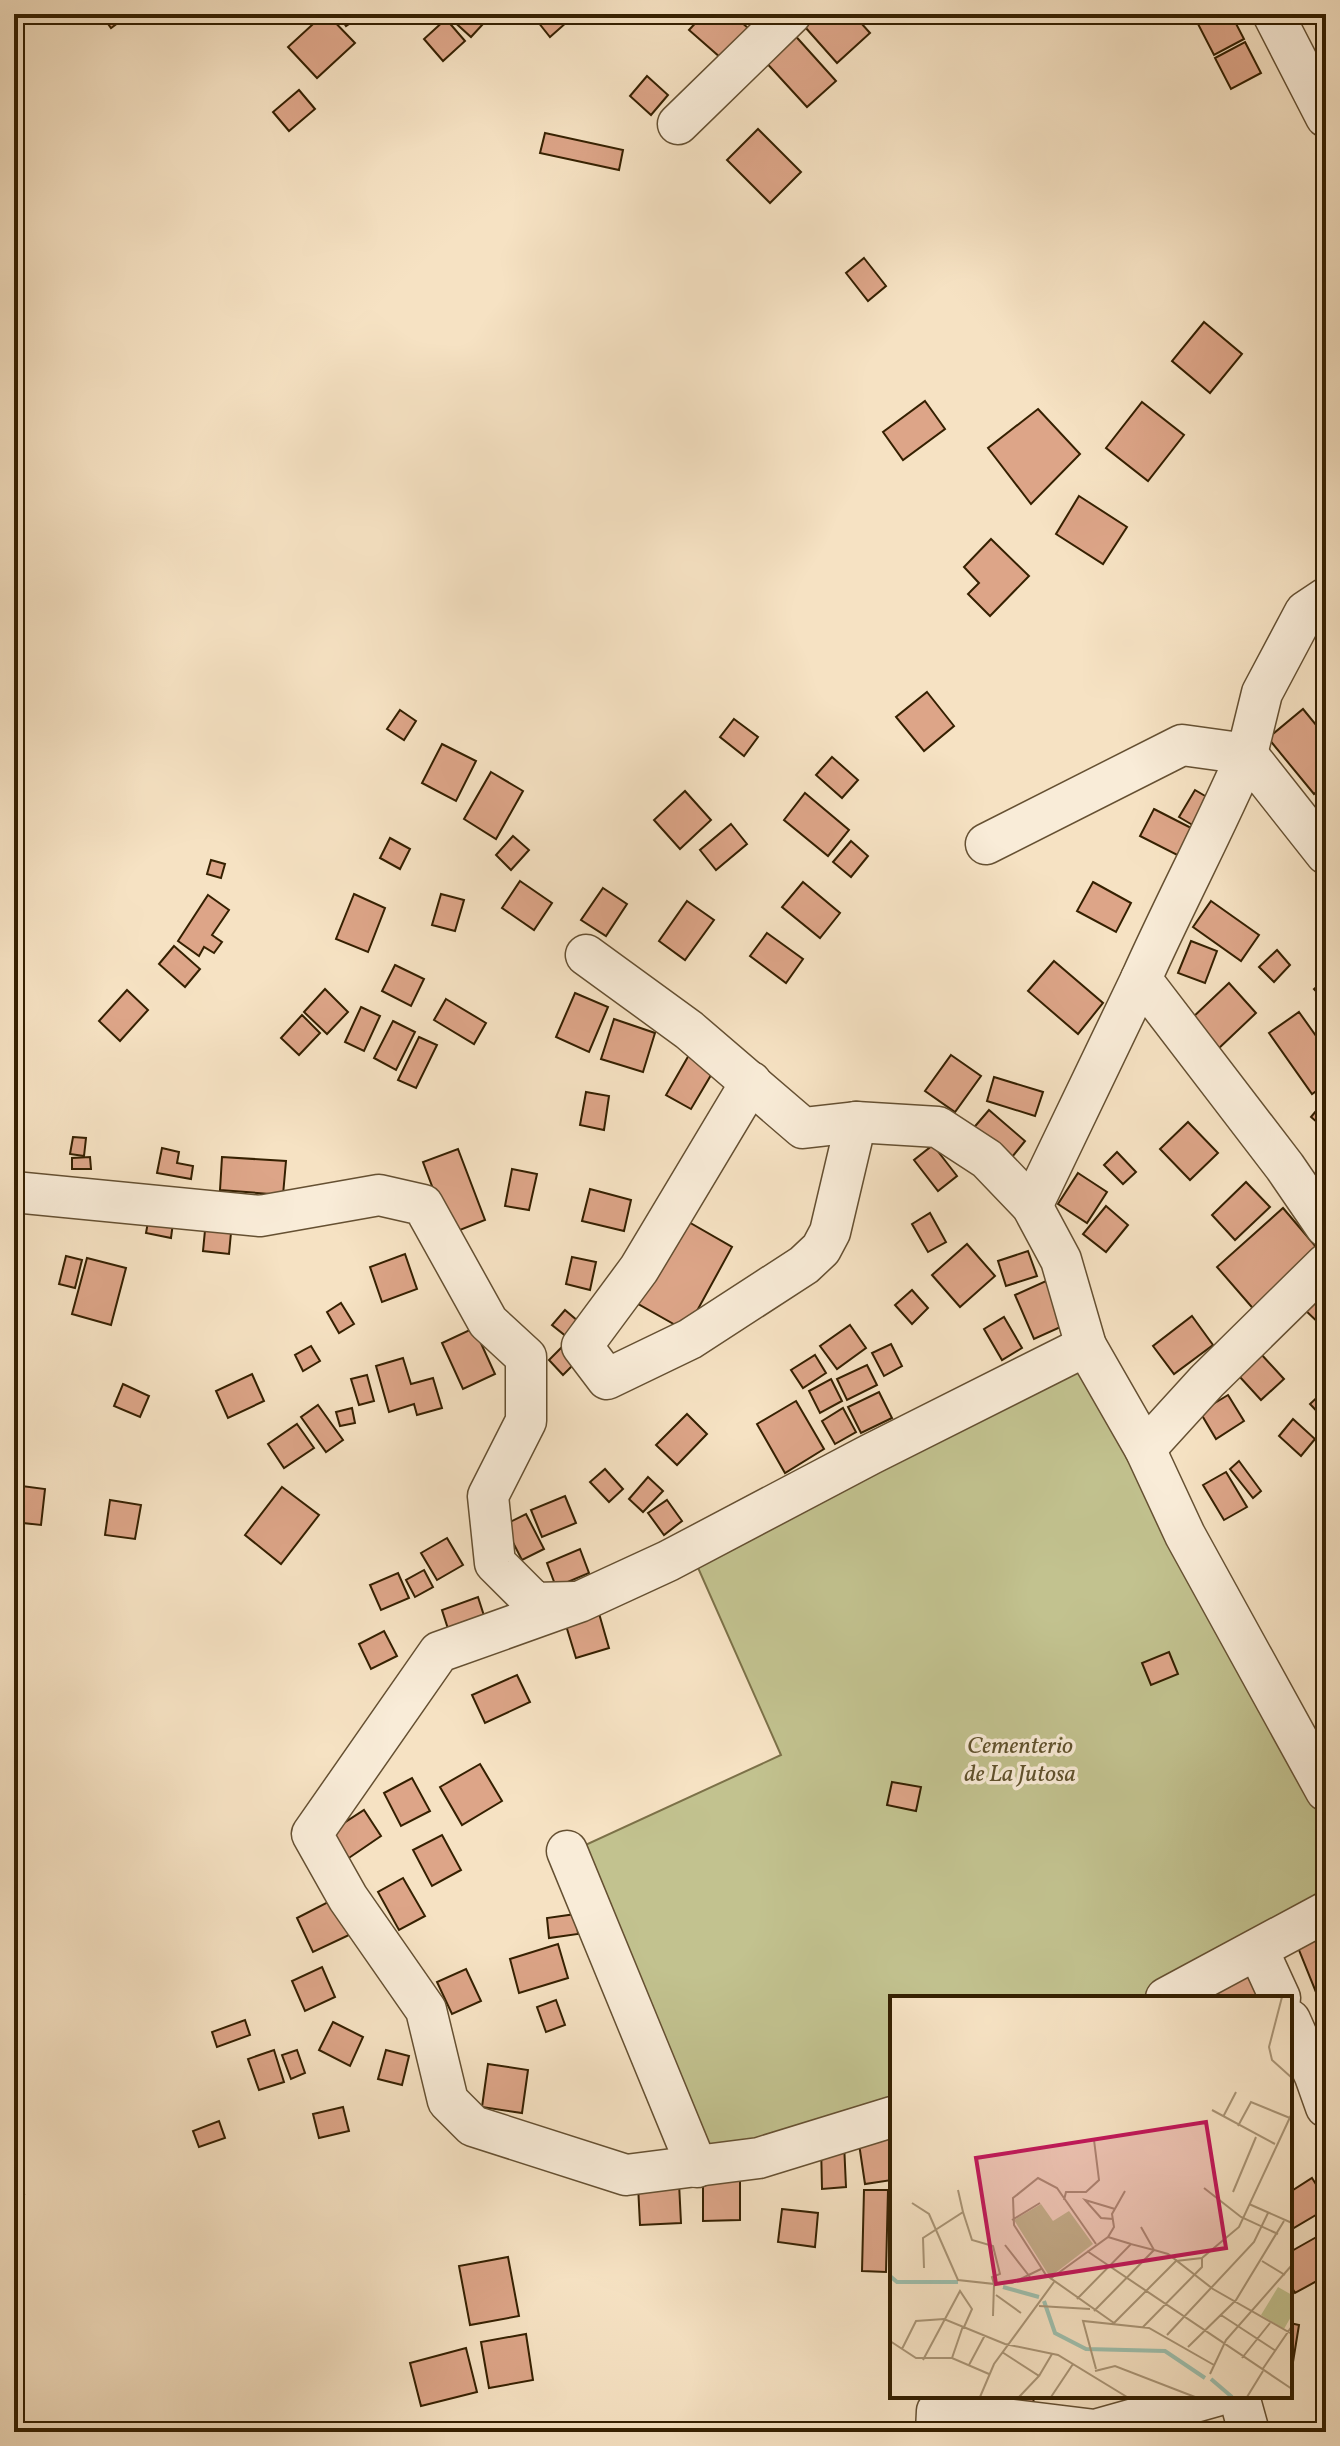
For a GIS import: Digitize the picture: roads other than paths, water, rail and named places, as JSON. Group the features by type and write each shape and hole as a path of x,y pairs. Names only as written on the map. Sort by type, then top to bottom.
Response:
{"street":[{"path":"678,124 791,14"},
{"path":"1273,14 1326,117"},
{"path":"1032,1206 1175,904 1217,825 1247,754 1262,693 1305,612 1326,598"},
{"path":"986,844 1182,745 1247,754 1326,854"},
{"path":"586,955 689,1030 803,1128 856,1122 938,1127 987,1159 1032,1206 1061,1260 1086,1346 1145,1449 1185,1535 1326,1791"},
{"path":"1141,979 1276,1155 1326,1227"},
{"path":"751,1082 639,1269 582,1346 607,1379 690,1339 804,1265 821,1249 830,1232 856,1122"},
{"path":"14,1192 260,1216 379,1195 423,1205 488,1322 526,1357 526,1421 488,1496 495,1563 535,1603 579,1602"},
{"path":"1145,1449 1207,1381 1326,1264"},
{"path":"890,2118 759,2158 626,2175 473,2126 448,2101 426,2010 348,1898 312,1834 439,1652 579,1602 668,1561 1086,1346"},
{"path":"567,1851 697,2167"},
{"path":"1170,1996 1326,1912"},
{"path":"1258,1950 1279,1996"},
{"path":"1292,2027 1310,2090"},
{"path":"936,2432 937,2411 1095,2430 1209,2398"},
{"path":"1240,2398 1249,2432"}],"park label":[{"name":"Cementerio de La Jutosa","path":"1020,1759"}]}
